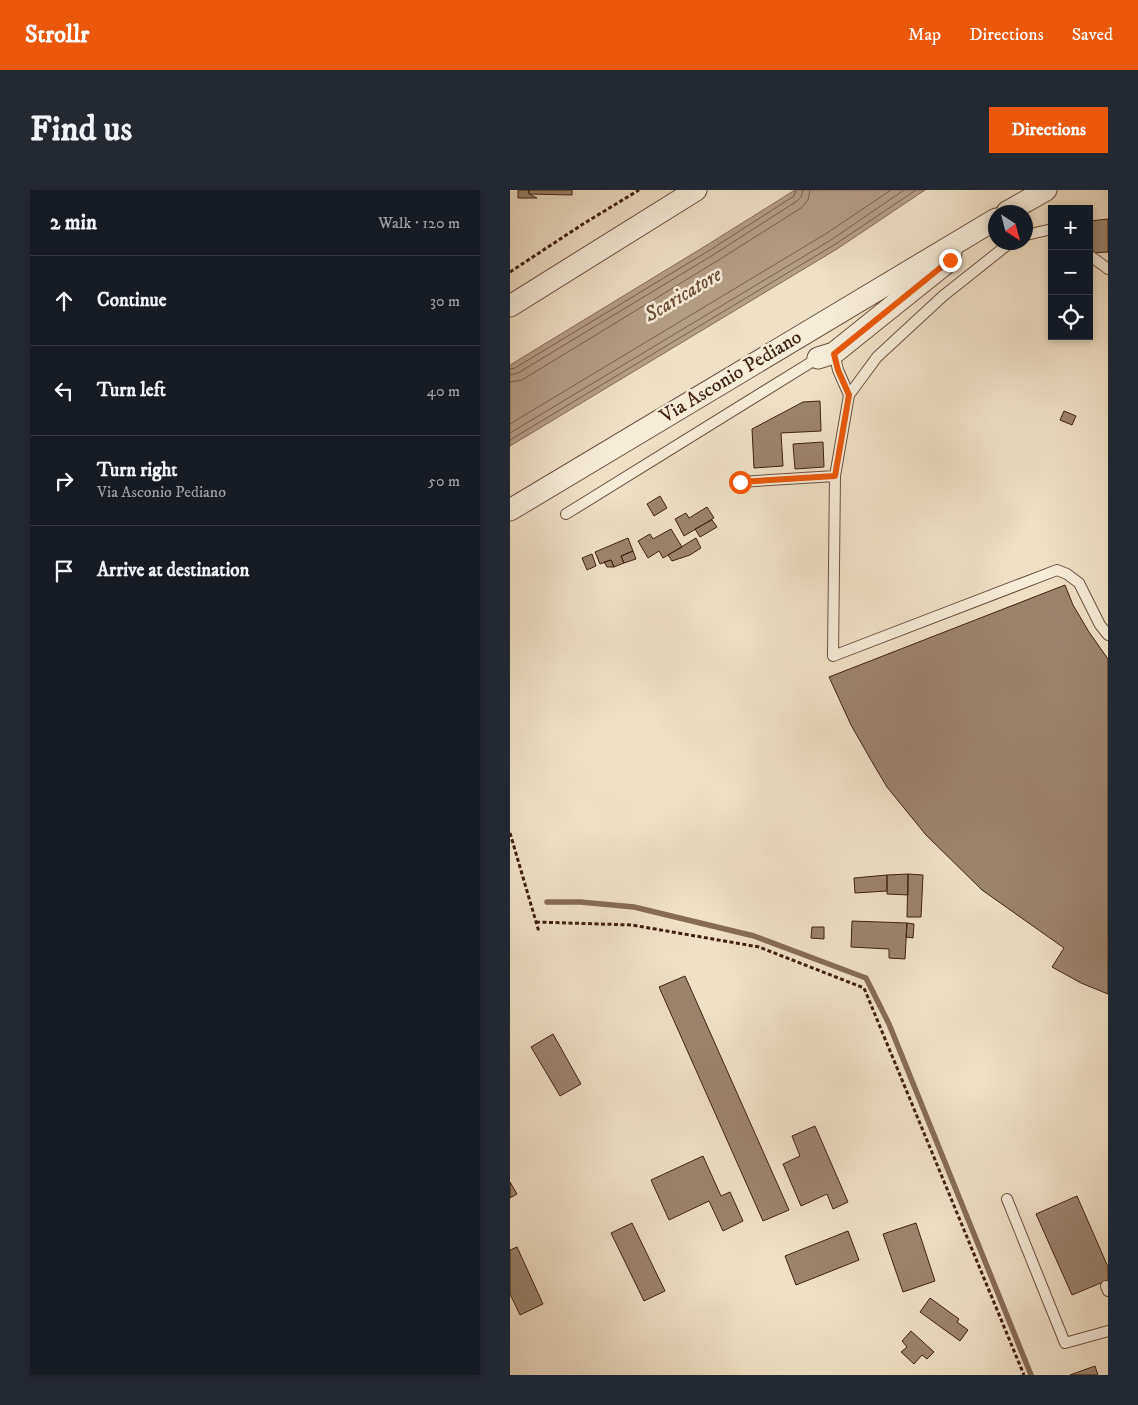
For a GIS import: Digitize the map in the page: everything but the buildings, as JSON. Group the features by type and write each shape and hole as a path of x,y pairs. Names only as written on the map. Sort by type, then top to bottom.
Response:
{"street":[{"path":"510,306 696,190"},
{"path":"1019,205 1046,190"},
{"name":"Via Asconio Pediano","path":"510,510 988,224"},
{"name":"Via Asconio Pediano","path":"826,356 950,260 953,244"}],"lane":[{"path":"1033,233 1048,230"},
{"path":"1001,250 943,296 877,357 849,395 835,476 833,656 1058,570 1079,583 1100,625 1108,635"},
{"path":"1093,259 1108,269"},
{"path":"826,356 838,370 849,395"},
{"name":"Via Asconio Pediano","path":"566,514 826,356"},
{"path":"740,482 835,476"},
{"path":"1007,1199 1065,1343 1108,1331"}],"path":[{"path":"510,272 639,190"},
{"path":"510,833 539,932"},
{"path":"536,922 632,925 759,947 864,988 1024,1375"}],"water":[{"name":"Scaricatore","path":"795,190 925,190 837,249 510,446 510,365"}],"waterway":[{"path":"547,902 580,902 634,907 754,936 866,978 889,1024 1031,1375"}],"route":[{"path":"740,482 835,476 849,395 838,370 834,354 950,260"}]}
